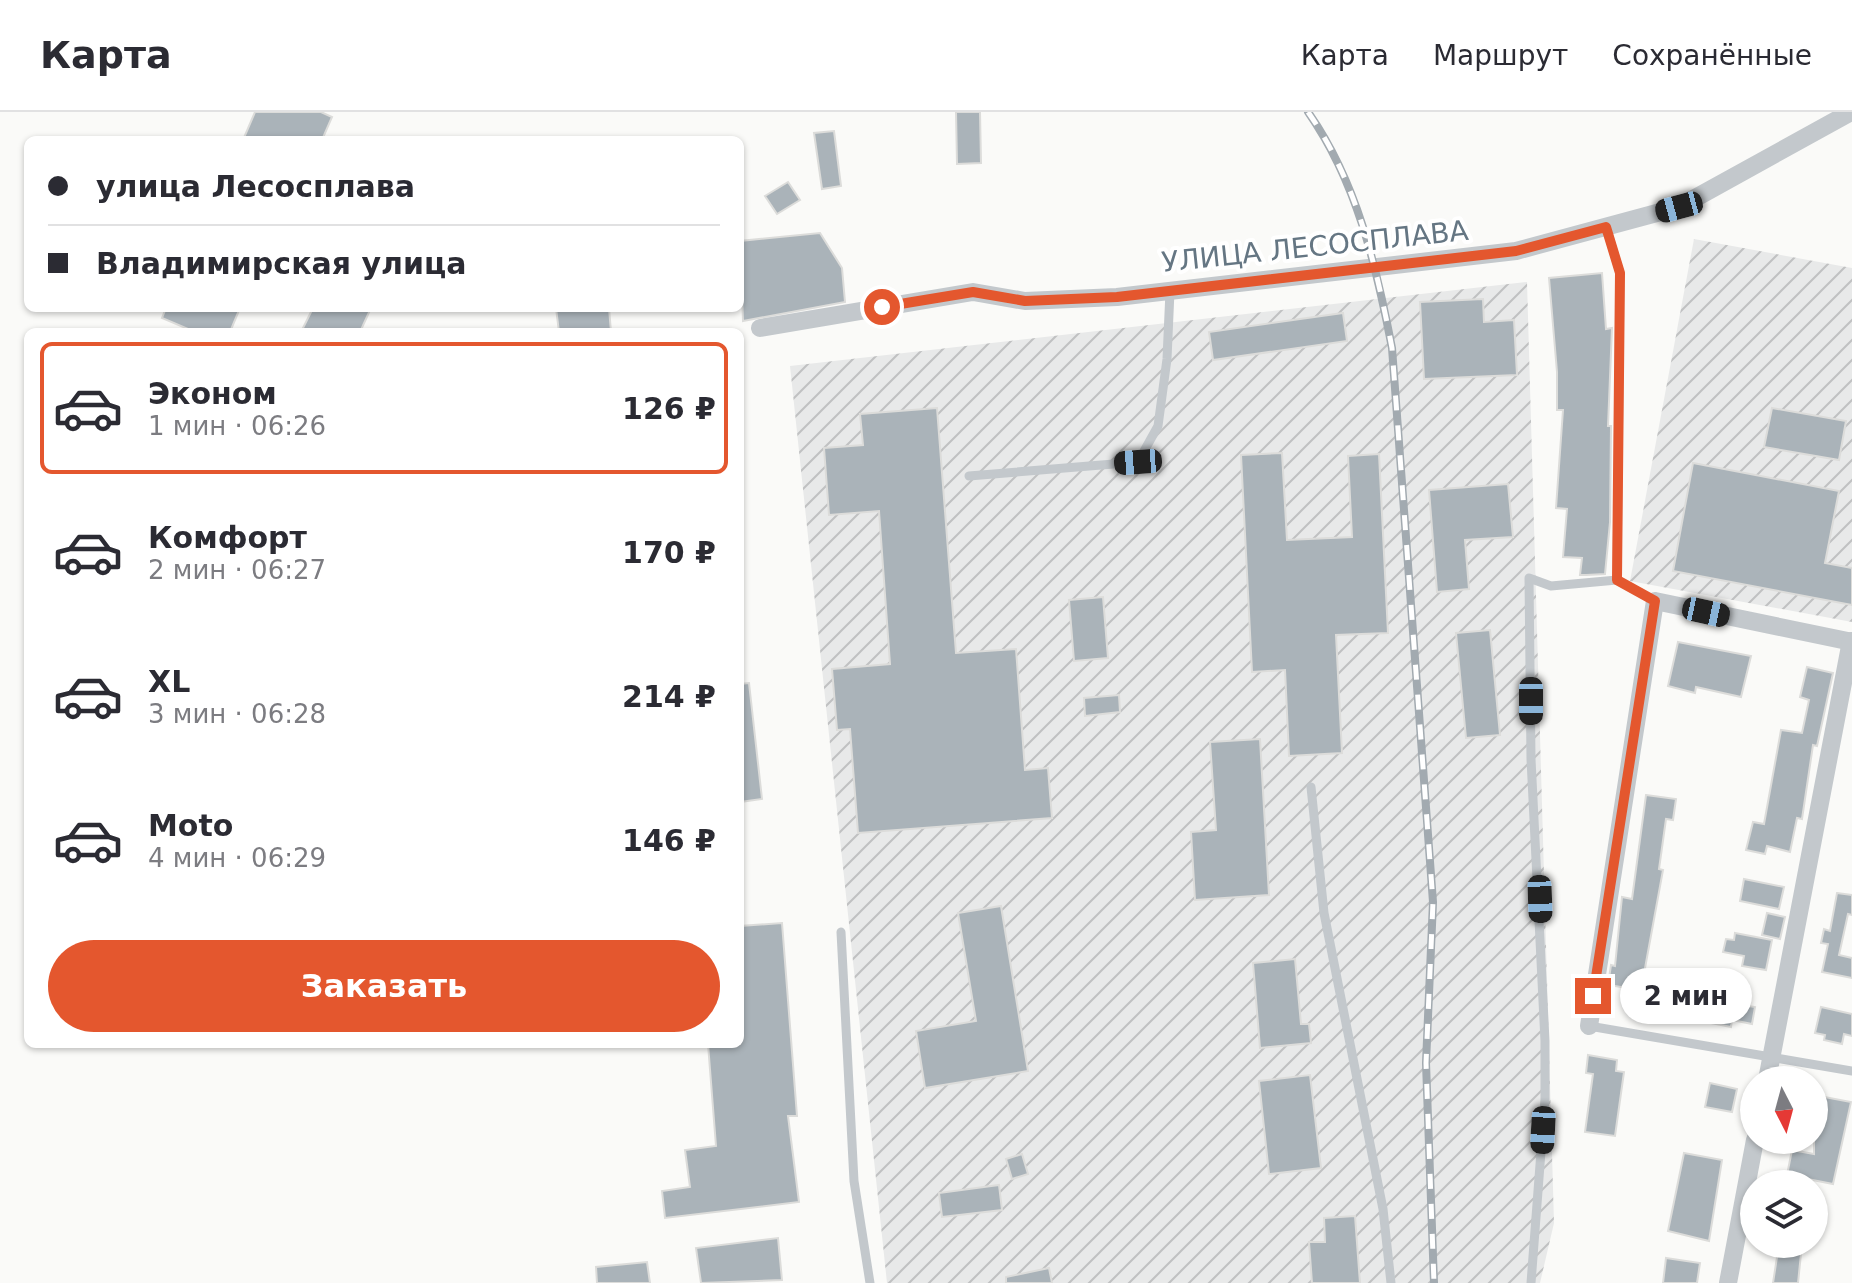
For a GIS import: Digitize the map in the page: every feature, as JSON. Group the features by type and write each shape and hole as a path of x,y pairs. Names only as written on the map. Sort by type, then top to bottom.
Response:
{"street":[{"name":"УЛИЦА ЛЕСОСПЛАВА","path":"760,328 973,292 1025,301 1170,291 1516,251 1679,207 1851,112"},
{"path":"1589,1026 1655,601 1852,642 1770,1066"},
{"path":"1728,1283 1752,1154"}],"lane":[{"path":"1606,227 1620,273 1617,580"},
{"path":"969,476 1138,462 1158,426 1167,359 1170,291"},
{"path":"1531,1283 1545,1099 1545,1041 1531,759 1529,578 1551,586 1617,580 1655,601"},
{"path":"1311,787 1324,913 1383,1209 1391,1283"},
{"path":"841,932 854,1181 870,1283"},
{"path":"1589,1026 1852,1071"}],"shaded area":[{"path":"1694,239 1852,268 1852,622 1630,581"},
{"path":"1527,282 1554,1223 1540,1283 887,1283 790,366"}],"building":[{"path":"255,112 321,112 332,117 324,136 245,136"},
{"path":"956,112 980,112 981,163 957,164"},
{"path":"834,131 841,186 822,189 814,133"},
{"path":"788,182 800,200 777,214 765,196"},
{"path":"820,233 842,268 845,302 743,321 744,241"},
{"path":"1602,273 1606,329 1612,328 1608,426 1611,426 1610,522 1605,574 1580,575 1582,558 1563,557 1567,509 1556,508 1563,410 1557,410 1549,278"},
{"path":"1483,299 1484,322 1514,320 1517,375 1424,379 1420,302"},
{"path":"164,312 238,312 232,328 186,328 162,318"},
{"path":"311,312 369,312 362,328 303,328"},
{"path":"556,312 609,312 611,328 558,328"},
{"path":"1343,313 1347,341 1213,360 1209,332"},
{"path":"937,408 956,653 1016,649 1025,770 1048,768 1052,818 858,833 850,729 837,730 832,669 890,664 879,511 829,515 824,448 863,445 860,414"},
{"path":"1772,408 1846,421 1839,460 1764,447"},
{"path":"1282,453 1287,540 1352,537 1348,456 1379,454 1388,633 1336,635 1342,753 1289,756 1285,670 1252,672 1241,455"},
{"path":"1693,463 1839,491 1825,563 1852,568 1852,605 1673,571"},
{"path":"1508,484 1513,537 1465,540 1469,589 1437,592 1429,490"},
{"path":"1103,597 1108,658 1074,661 1069,600"},
{"path":"1490,630 1500,735 1466,738 1456,633"},
{"path":"1678,642 1751,656 1741,697 1696,687 1695,693 1668,686"},
{"path":"1807,667 1833,673 1817,746 1813,745 1802,819 1797,818 1790,852 1767,846 1765,854 1746,850 1753,822 1764,824 1781,730 1802,733 1809,700 1800,697"},
{"path":"749,683 762,799 744,801 744,684"},
{"path":"1119,695 1120,712 1085,716 1084,698"},
{"path":"1260,739 1269,895 1195,900 1191,832 1216,830 1210,742"},
{"path":"1646,795 1676,799 1673,820 1666,819 1659,869 1663,870 1641,990 1608,985 1611,965 1615,966 1622,897 1632,899"},
{"path":"1744,879 1784,887 1779,909 1740,901"},
{"path":"1837,893 1852,895 1852,915 1848,914 1839,955 1852,958 1852,978 1822,972 1828,944 1821,943 1824,929 1830,931"},
{"path":"1001,906 1028,1071 925,1088 916,1031 976,1021 958,913"},
{"path":"1767,913 1785,917 1780,939 1762,935"},
{"path":"782,923 797,1116 788,1116 799,1202 665,1218 662,1191 690,1187 685,1150 716,1146 708,1048 744,1048 744,926"},
{"path":"1735,933 1772,940 1766,970 1742,966 1744,956 1723,952 1726,939 1734,940"},
{"path":"1295,959 1301,1024 1309,1024 1311,1043 1260,1048 1253,963"},
{"path":"1709,1000 1755,1007 1752,1024 1732,1020 1731,1027 1706,1022"},
{"path":"1821,1007 1852,1014 1852,1036 1844,1034 1842,1044 1824,1040 1825,1035 1815,1033"},
{"path":"1588,1055 1617,1060 1616,1071 1624,1072 1615,1136 1585,1132 1593,1074 1586,1073"},
{"path":"1310,1075 1321,1168 1269,1174 1259,1081"},
{"path":"1710,1083 1737,1089 1732,1112 1705,1107"},
{"path":"1828,1098 1851,1102 1833,1184 1828,1183 1828,1170 1788,1170 1791,1154 1828,1154"},
{"path":"1684,1153 1722,1160 1709,1241 1668,1231"},
{"path":"1022,1154 1028,1174 1012,1179 1006,1159"},
{"path":"999,1185 1002,1210 942,1217 939,1193"},
{"path":"1355,1216 1360,1283 1312,1283 1309,1242 1325,1242 1324,1218"},
{"path":"778,1238 782,1280 701,1283 696,1248"},
{"path":"1666,1258 1700,1263 1697,1283 1663,1283"},
{"path":"1777,1258 1801,1258 1798,1283 1773,1283"},
{"path":"647,1262 650,1283 597,1283 596,1267"},
{"path":"1049,1268 1052,1283 1006,1283 1006,1277"}],"railway":[{"path":"1308,112 1340,167 1352,196 1371,255 1392,348 1433,902 1426,1063 1434,1283"}],"route":[{"path":"882,307 973,292 1025,301 1117,297 1516,251 1606,227 1620,273 1617,580 1655,601 1593,996"}]}
